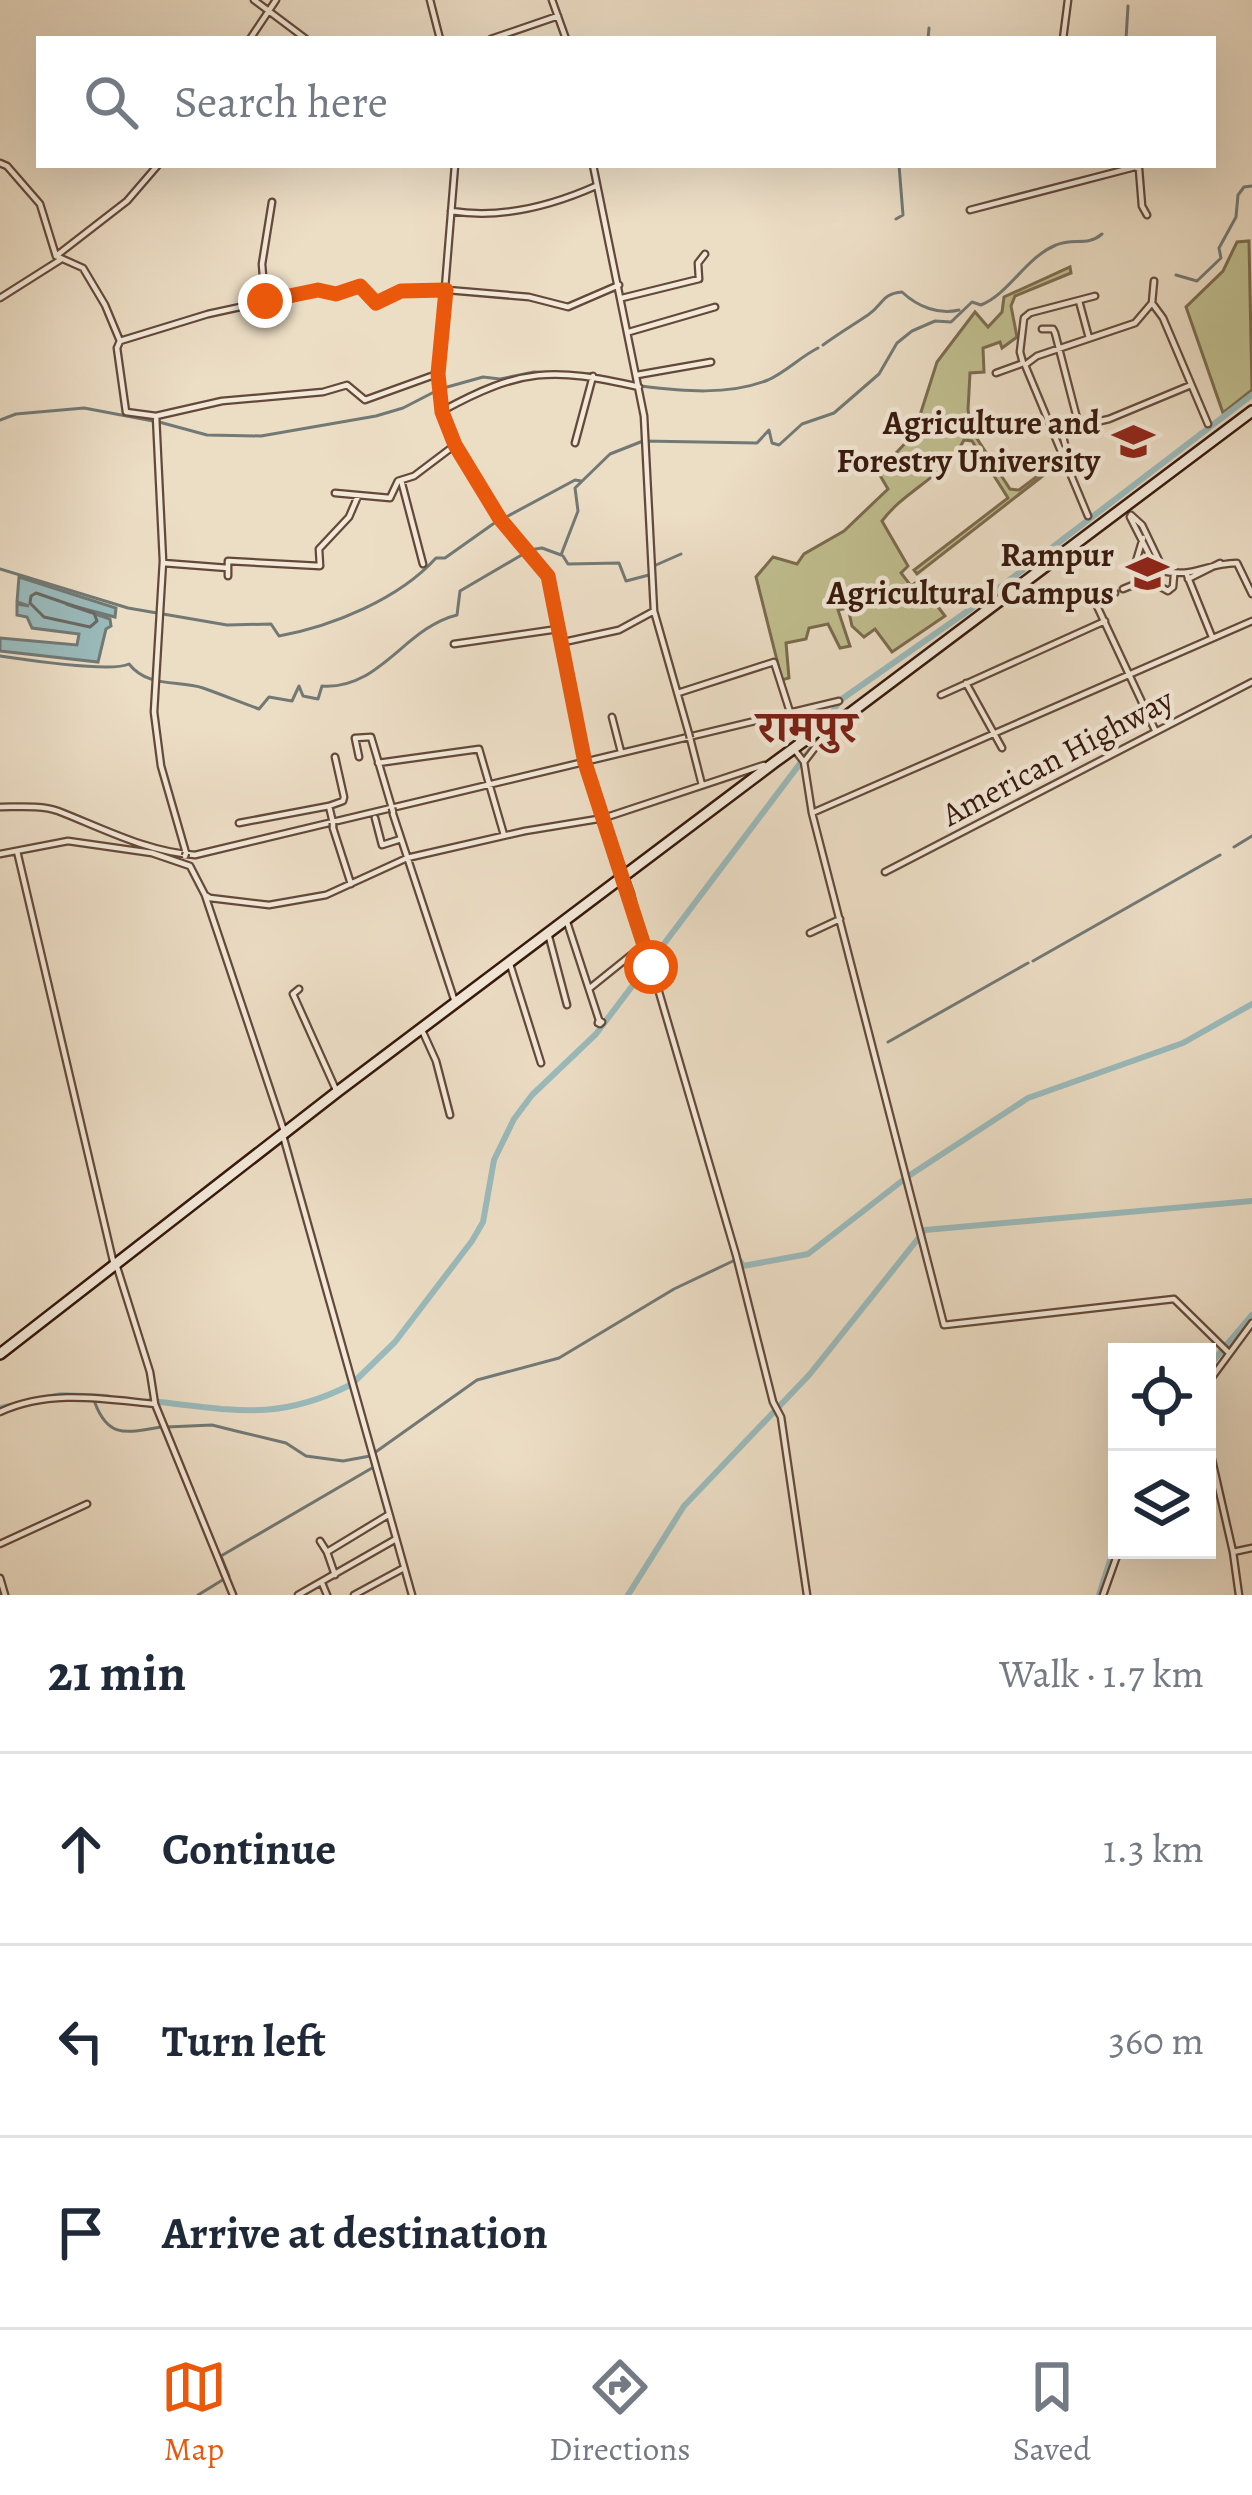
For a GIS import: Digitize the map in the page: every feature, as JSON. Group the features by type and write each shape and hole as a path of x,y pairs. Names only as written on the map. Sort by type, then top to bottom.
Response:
{"main road":[{"path":"0,1354 454,1002 775,762 800,754 826,728 1252,411"}],"street":[{"path":"254,0 302,36"},
{"path":"252,36 276,0"},
{"path":"430,0 439,36"},
{"path":"552,0 565,36"},
{"path":"1063,36 1068,0"},
{"path":"500,36 557,16"},
{"path":"0,163 8,166 40,205 58,258 83,268 105,304 120,341 126,412 157,416 222,401 346,386 365,400 438,374"},
{"path":"0,298 127,201 155,168"},
{"path":"455,168 438,374 442,412 455,445 502,521 548,576 585,761 736,1255 777,1408 808,1595"},
{"path":"594,168 640,387 647,441 654,610 702,785"},
{"path":"970,210 1131,168"},
{"path":"1137,168 1147,214"},
{"path":"451,211 493,215 571,197 598,185"},
{"path":"265,301 262,264 272,202"},
{"path":"622,298 699,279 698,263 705,254"},
{"path":"996,373 1135,323 1152,303 1154,281"},
{"path":"120,341 318,290 336,294 360,286 376,303 401,291 446,290 529,297 568,308 620,285"},
{"path":"1088,516 1020,352 1024,318 1030,313 1095,296"},
{"path":"1079,301 1089,338"},
{"path":"1152,303 1163,318 1208,424"},
{"path":"628,332 715,307"},
{"path":"1042,329 1053,329 1079,426"},
{"path":"638,375 711,362"},
{"path":"442,412 482,389 528,374 593,376 640,387"},
{"path":"574,443 593,376"},
{"path":"1062,433 1191,385"},
{"path":"157,416 163,563 154,679 161,766 185,856 205,895 284,1135 412,1595"},
{"path":"1051,426 1076,417"},
{"path":"1051,426 1062,433 1068,456"},
{"path":"335,494 390,498 401,480 414,476 455,445"},
{"path":"401,480 424,564"},
{"path":"163,563 228,572 228,561 320,566 320,549 349,518 358,496"},
{"path":"1157,570 1131,516 1142,525 1164,572 1180,576 1237,562 1252,594"},
{"path":"1143,538 1134,568 1144,580 1168,591 1180,576"},
{"path":"1157,570 1180,576 1213,639"},
{"path":"1123,589 1157,570"},
{"path":"1114,592 1097,602 1155,730"},
{"path":"562,643 619,630 654,610"},
{"path":"941,695 1105,621"},
{"path":"812,813 1252,621"},
{"path":"454,644 559,629"},
{"path":"678,693 774,662 944,1325 1174,1299 1225,1350"},
{"path":"966,682 1002,748"},
{"name":"American Highway","path":"885,872 1155,730 1251,685"},
{"path":"0,807 56,810 152,847 195,855 839,701"},
{"path":"612,717 621,752"},
{"path":"800,754 826,728"},
{"path":"359,757 355,738 371,737 454,1002"},
{"path":"378,763 479,749 504,835"},
{"path":"239,823 343,801 335,757"},
{"path":"205,895 269,905 326,895 407,858 604,818 775,762"},
{"path":"328,806 351,884"},
{"path":"375,818 382,845 401,839"},
{"path":"0,854 77,842 185,856"},
{"path":"17,850 115,1264 156,1401 232,1595"},
{"path":"566,919 599,1020"},
{"path":"810,933 839,919"},
{"path":"548,932 567,1005"},
{"path":"590,988 642,946"},
{"path":"509,962 541,1063"},
{"path":"299,989 293,994 337,1092"},
{"path":"422,1028 450,1115"},
{"path":"1216,1367 1225,1350 1252,1323"},
{"path":"0,1412 50,1398 156,1401"},
{"path":"1210,1451 1239,1595"},
{"path":"0,1544 87,1504"},
{"path":"327,1552 390,1514"},
{"path":"298,1595 397,1540"},
{"path":"320,1541 335,1576"},
{"path":"1233,1552 1252,1548"},
{"path":"1102,1595 1116,1559"},
{"path":"354,1595 404,1568"},
{"path":"0,1578 5,1595"},
{"path":"322,1583 327,1595"}],"shaded area":[{"path":"1249,241 1252,390 1223,413 1186,307 1223,271 1237,242"},
{"path":"1070,267 1071,273 1015,296 1011,306 1017,337 1002,348 1000,342 983,348 984,372 970,373 972,431 1010,489 1019,490 1058,464 917,574 914,570 1008,498 972,441 964,440 947,463 882,521 908,566 901,573 911,586 918,581 945,616 892,652 875,629 864,637 852,626 848,608 838,610 850,646 840,648 828,624 809,628 806,639 786,643 789,678 782,680 756,577 773,557 797,564 804,554 844,531 888,489 878,472 914,434 937,362 975,312 988,327 1002,312 1004,297"}],"water":[{"path":"19,577 116,608 115,617 66,604 110,619 98,662 0,651 0,638 77,645 79,634 32,628 27,617 17,615 17,604 29,606 17,602"}],"waterway":[{"path":"1126,36 1128,6"},
{"path":"928,36 929,28"},
{"path":"896,219 903,215 899,168"},
{"path":"1176,275 1197,281 1221,258 1219,248 1236,217 1238,195 1252,186"},
{"path":"529,550 542,548 561,555 578,511 575,488 610,454 643,441 757,443 769,430 772,443 779,445 802,424 834,413 879,374 897,343 912,331 935,321 951,322 972,302 981,305 991,300 1035,258 1056,245 1102,234"},
{"path":"823,345 895,293 902,292 936,310 959,310"},
{"path":"641,386 705,391 753,385 775,377 818,348"},
{"path":"440,389 483,377 500,379 534,372 590,374 634,384"},
{"path":"159,422 207,435 261,436 376,416 436,391"},
{"path":"355,1381 395,1342 472,1241 483,1222 494,1160 514,1119 532,1095 596,1034 817,741 839,701 982,601 1252,395"},
{"path":"0,420 16,414 84,408 153,421"},
{"path":"0,569 128,608 227,625 271,624 279,636 364,609 493,524 581,481"},
{"path":"0,656 87,666 129,664 145,677 203,688 259,709 269,697 292,701 299,686 303,696 318,699 322,686 360,678 422,632 457,615 460,591 525,553"},
{"path":"656,565 681,554"},
{"path":"563,556 568,564 619,563 626,581 649,575"},
{"path":"1234,847 1252,836"},
{"path":"1033,961 1220,855"},
{"path":"888,1042 1028,963"},
{"path":"910,1175 1028,1098 1183,1043 1252,1004"},
{"path":"740,1261 743,1266 808,1254 907,1177"},
{"path":"628,1595 684,1506 810,1374 925,1230 1252,1201"},
{"path":"167,1427 212,1425 286,1443 306,1456 343,1461 370,1456 477,1380 559,1358 674,1289 733,1261"},
{"path":"1216,1357 1252,1315"},
{"path":"150,1401 275,1409 350,1385"},
{"path":"0,1408 61,1395 107,1397"},
{"path":"95,1403 107,1423 121,1431 161,1427"},
{"path":"198,1595 229,1576 221,1556 372,1468"},
{"path":"1099,1595 1111,1559"}],"place":[{"name":"Agriculture and Forestry University","path":"1134,441"},
{"name":"Rampur Agricultural Campus","path":"1148,573"}],"district":[{"name":"रामपुर","path":"807,726"}],"route":[{"path":"265,301 318,290 336,294 360,286 376,303 401,291 446,290 438,374 442,412 455,445 500,519 548,576 585,763 651,967"}]}
